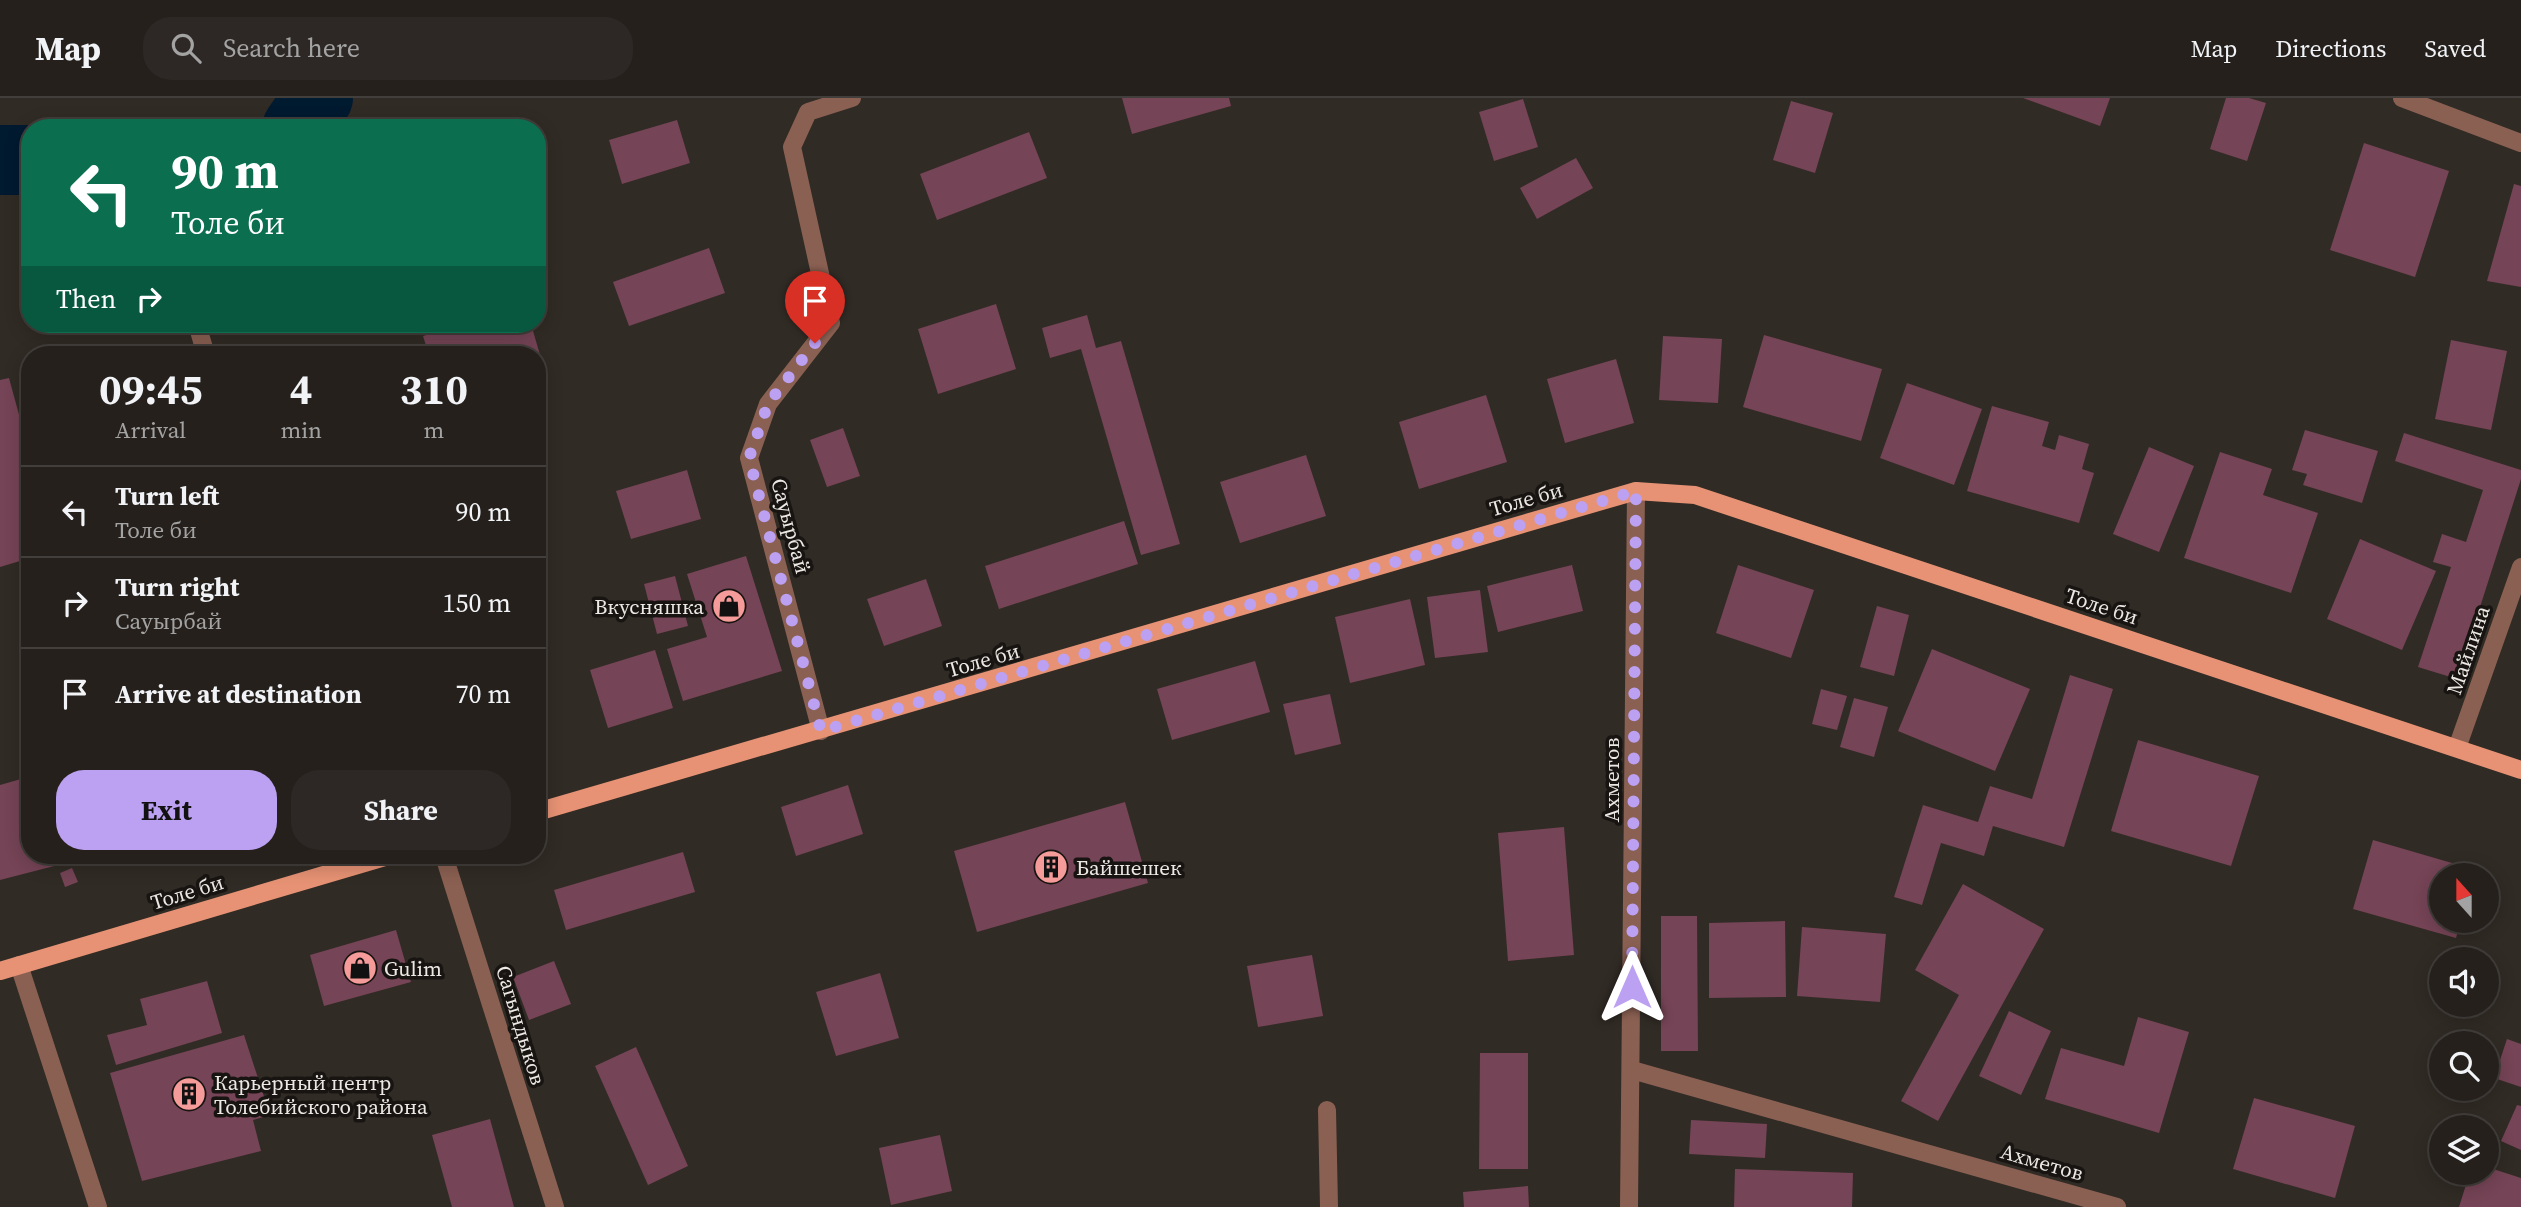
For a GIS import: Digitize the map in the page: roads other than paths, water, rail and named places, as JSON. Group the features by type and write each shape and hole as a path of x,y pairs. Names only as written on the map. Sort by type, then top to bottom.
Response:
{"main road":[{"name":"Толе би","path":"546,809 1636,491 1695,495 2521,770"},
{"name":"Толе би","path":"0,971 342,864"}],"street":[{"name":"Сауырбай","path":"821,731 749,458 768,404 831,323 792,147 808,112 852,98"},
{"path":"2402,98 2521,144"},
{"name":"Ахметов","path":"1629,1207 1636,491"},
{"name":"Майлина","path":"2457,748 2521,567"},
{"name":"Сагындыков","path":"447,864 555,1207"},
{"path":"19,965 98,1207"},
{"name":"Ахметов","path":"1632,1070 2117,1207"},
{"path":"1327,1110 1329,1207"}],"waterway":[{"path":"303,119 318,98"},
{"path":"0,160 21,160"}],"place":[{"name":"Вкусняшка","path":"729,606"},
{"name":"Байшешек","path":"1051,867"},
{"name":"Gulim","path":"360,968"},
{"name":"Карьерный центр Толебийского района","path":"189,1094"}]}
